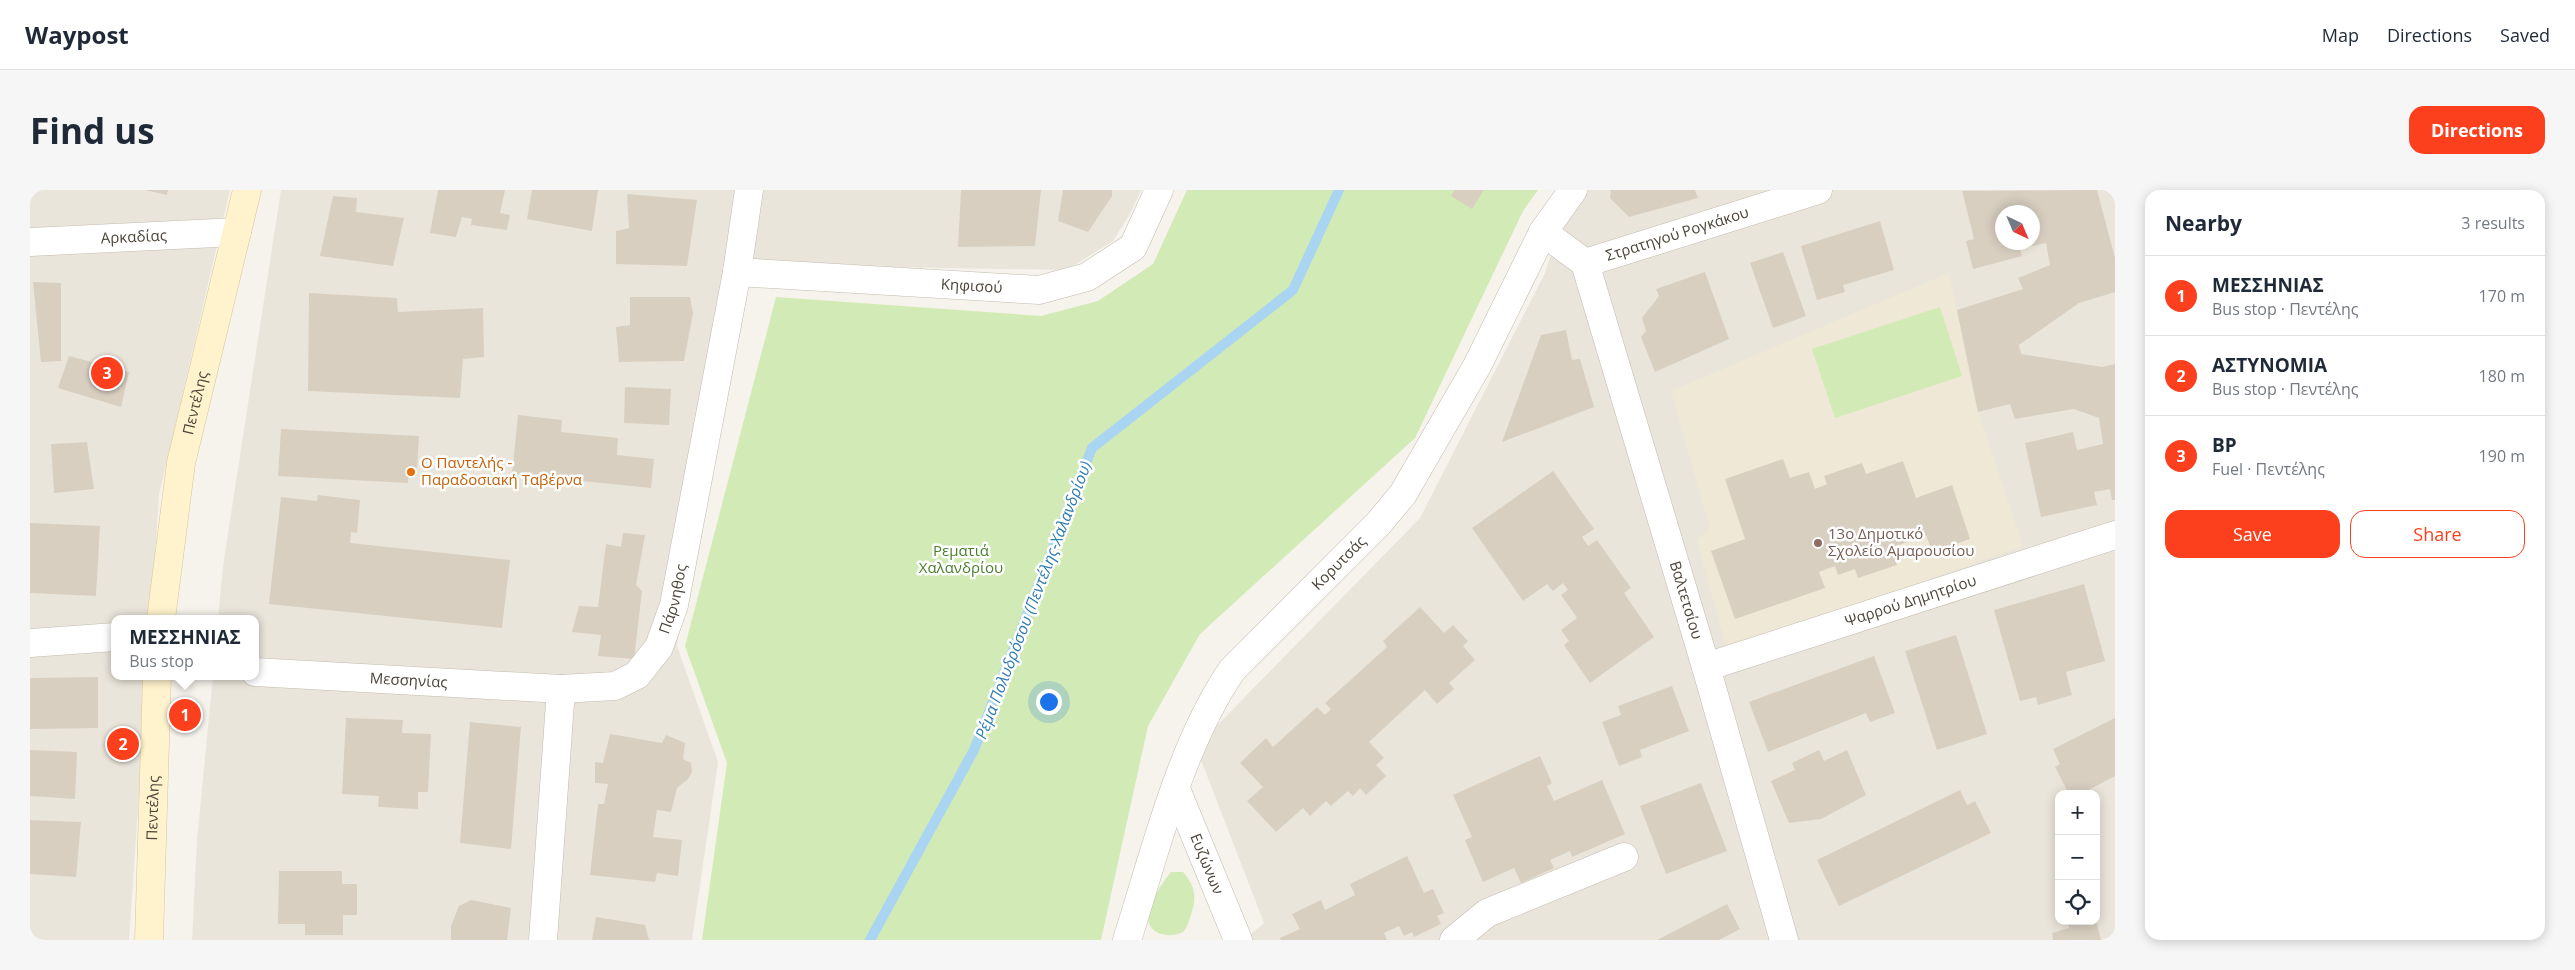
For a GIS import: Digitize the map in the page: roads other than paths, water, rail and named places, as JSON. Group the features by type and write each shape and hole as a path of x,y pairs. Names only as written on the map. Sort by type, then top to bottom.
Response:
{"main road":[{"name":"Πεντέλης","path":"162,615 181,463 247,190"},
{"name":"Πεντέλης","path":"149,940 157,680"}],"street":[{"name":"Πάρνηθος","path":"561,688 615,686 637,675 659,647 674,605 737,272 749,190"},
{"name":"Κηφισού","path":"737,272 1039,290 1088,277 1133,247 1159,190"},
{"name":"Κορυτσάς","path":"1128,940 1176,789 1205,716 1232,670 1378,524 1403,494 1429,452 1476,366 1543,232 1573,190"},
{"name":"Στρατηγού Ρογκάκου","path":"1543,232 1585,263 1818,190"},
{"name":"Αρκαδίας","path":"30,242 237,232"},
{"name":"Βαλτετσίου","path":"1585,263 1706,666 1784,940"},
{"name":"Ψαρρού Δημητρίου","path":"1706,666 2115,535"},
{"path":"30,643 111,637"},
{"name":"Μεσσηνίας","path":"259,672 561,688"},
{"path":"543,940 561,688"},
{"name":"Ευζώνων","path":"1176,789 1228,937"},
{"path":"1454,940 1488,913 1624,857"}],"waterway":[{"name":"Ρέμα Πολυδρόσου (Πεντέλης-Χαλανδρίου)","path":"870,940 974,750 1092,448 1293,290 1339,190"}],"place":[{"name":"BP","path":"107,373"},
{"name":"Ο Παντελής - Παραδοσιακή Ταβέρνα","path":"411,472"},
{"name":"13ο Δημοτικό Σχολείο Αμαρουσίου","path":"1818,543"},
{"name":"ΜΕΣΣΗΝΙΑΣ","path":"185,715"},
{"name":"ΑΣΤΥΝΟΜΙΑ","path":"123,744"}],"park label":[{"name":"Ρεματιά Χαλανδρίου","path":"961,560"}]}
